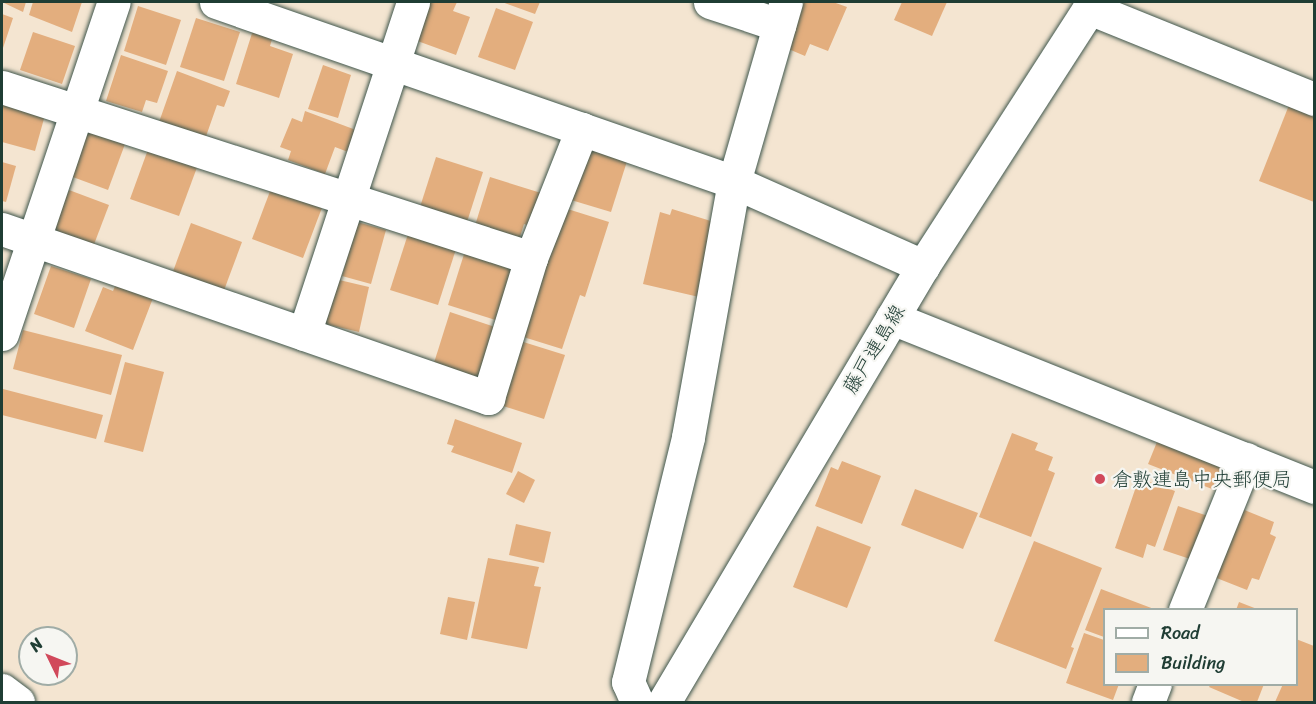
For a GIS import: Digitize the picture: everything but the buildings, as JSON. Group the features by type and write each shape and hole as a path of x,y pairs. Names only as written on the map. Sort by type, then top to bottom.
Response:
{"street":[{"path":"2,334 114,2"},
{"path":"216,2 734,182 923,266"},
{"path":"304,334 413,2"},
{"path":"637,702 628,682 688,437 734,182 782,13 710,2"},
{"path":"1091,5 1314,99"},
{"name":"藤戸連島線","path":"664,702 923,266 1091,5"},
{"path":"2,87 531,258"},
{"path":"2,229 488,398 531,258 582,129"},
{"path":"892,318 1314,487"},
{"path":"1185,608 1246,459"},
{"path":"1148,702 1154,686"},
{"path":"2,690 18,702"}],"place":[{"name":"倉敷連島中央郵便局","path":"1100,479"}]}
